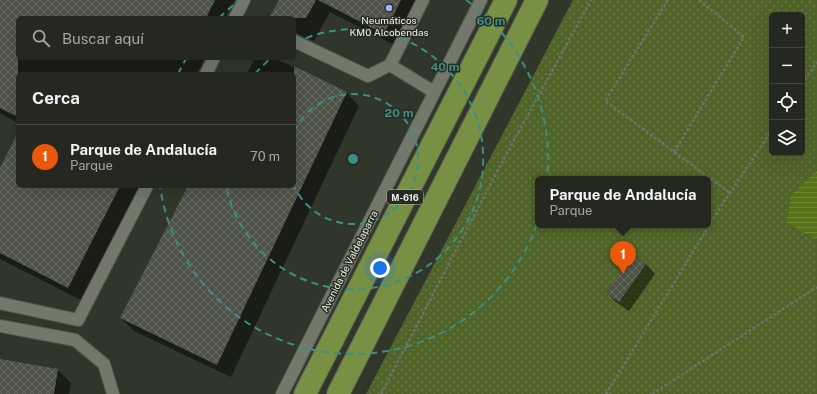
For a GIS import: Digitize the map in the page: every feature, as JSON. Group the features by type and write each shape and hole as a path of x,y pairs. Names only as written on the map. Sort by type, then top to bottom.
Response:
{"highway":[{"name":"Avenida de Valdelaparra","path":"305,394 506,0"},
{"name":"M-616","path":"338,394 537,0"}],"lane":[{"path":"236,16 244,0"},
{"path":"296,42 368,76 390,65 423,0"},
{"name":"Avenida de Valdelaparra","path":"282,394 481,0"},
{"path":"207,72 213,60"},
{"path":"390,65 434,92"},
{"path":"0,303 78,320 146,188"},
{"path":"0,326 75,340 104,364 112,394"}],"path":[{"path":"381,394 500,166 591,0"},
{"path":"668,0 605,101 707,176"},
{"path":"674,152 744,37 699,0"},
{"path":"805,80 817,62"},
{"path":"711,222 769,134"},
{"path":"711,179 730,193"},
{"path":"606,394 708,228"},
{"path":"652,394 817,287"}],"shaded area":[{"path":"573,0 817,0 817,394 366,394"},
{"path":"817,171 816,239 787,223 791,195"}],"building":[{"path":"0,0 215,0 207,16 16,16 16,60 18,60 18,72 16,72 16,116 0,108"},
{"path":"279,0 316,0 306,18 296,18 296,16 270,16"},
{"path":"318,0 401,0 384,34"},
{"path":"294,66 347,92 217,365 120,318 187,188 296,188 296,72 294,72"},
{"path":"16,136 16,188 119,188 68,288 0,253 0,168"},
{"path":"633,254 646,264 619,302 606,293"},
{"path":"0,359 58,369 54,394 0,394"}],"place":[{"name":"Neumáticos KM0 Alcobendas","path":"389,8"},
{"name":"Parque de Andalucía","path":"623,274"}]}
